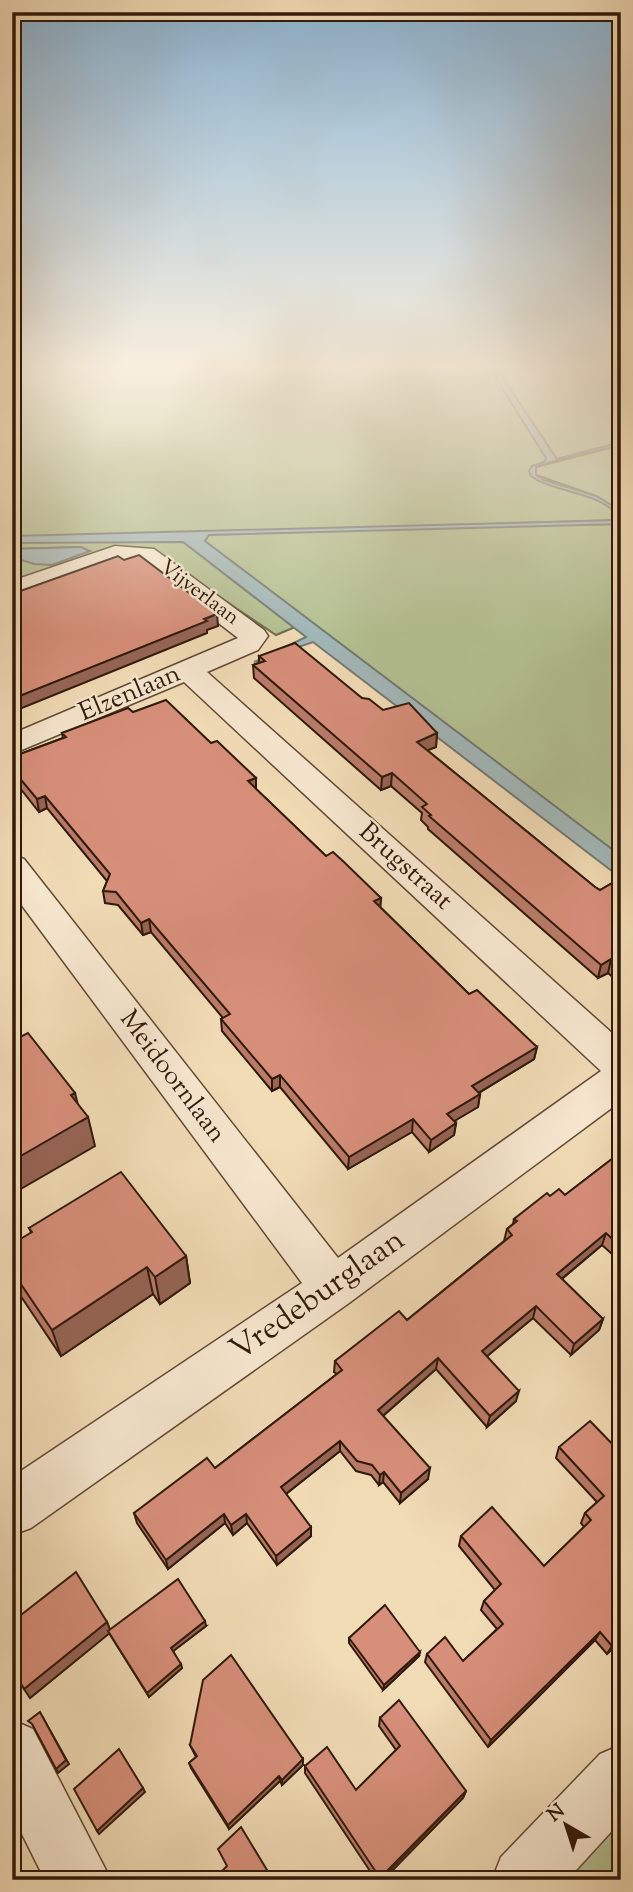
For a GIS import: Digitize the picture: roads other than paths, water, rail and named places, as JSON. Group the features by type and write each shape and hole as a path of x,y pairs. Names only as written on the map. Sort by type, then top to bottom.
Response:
{"street":[{"name":"Vijverlaan","path":"12,590 115,554 145,554 250,631 253,640 248,644"},
{"name":"Elzenlaan","path":"12,745 248,644"},
{"name":"Brugstraat","path":"188,670 621,1065"},
{"name":"Meidoornlaan","path":"12,867 333,1288"},
{"name":"Vredeburglaan","path":"12,1509 333,1288 621,1079"},
{"path":"12,1750 79,1880"},
{"path":"524,1880 621,1775"}]}
